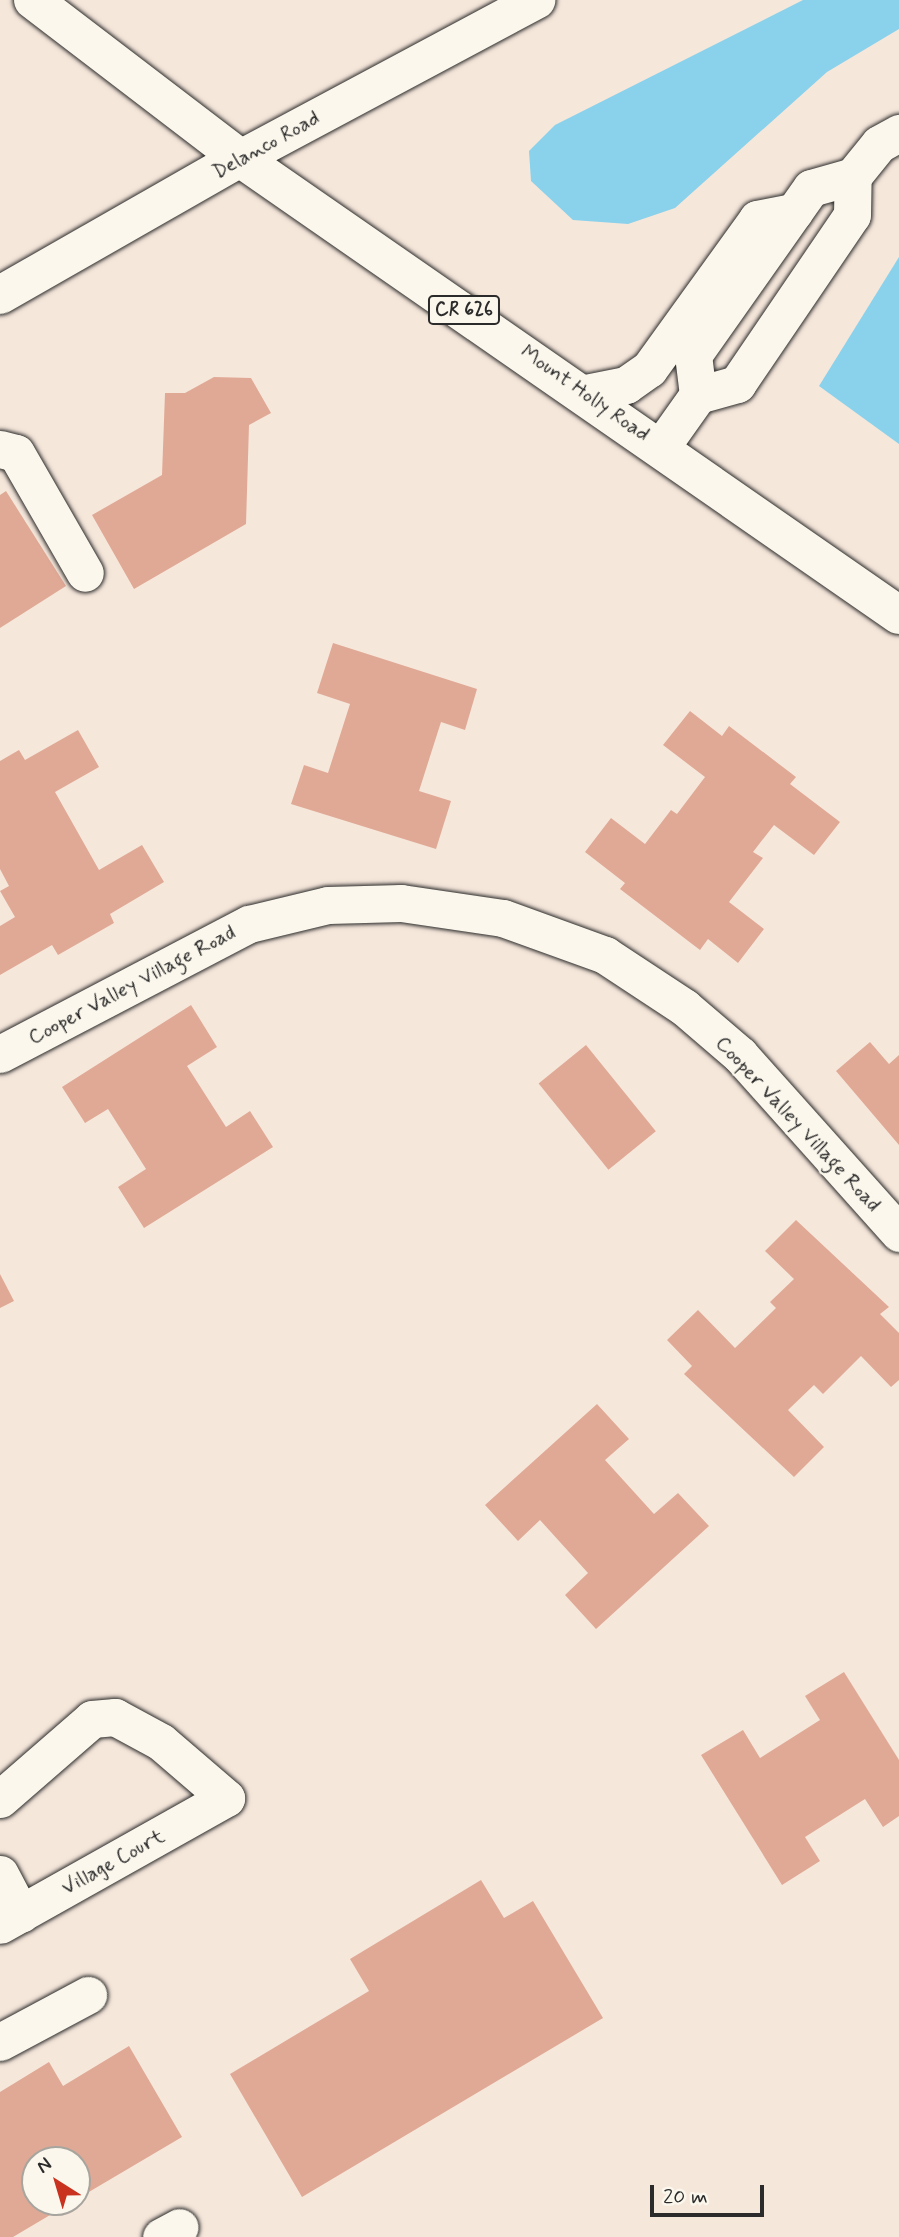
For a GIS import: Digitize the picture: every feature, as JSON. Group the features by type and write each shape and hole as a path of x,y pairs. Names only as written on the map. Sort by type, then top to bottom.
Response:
{"main road":[{"name":"Mount Holly Road","path":"33,0 240,158 586,393 899,615"},
{"name":"Delanco Road","path":"0,295 240,158"}],"street":[{"name":"Delanco Road","path":"240,158 536,0"},
{"path":"698,395 693,355 811,188 853,176 879,144 899,133"},
{"path":"662,447 698,395 737,384 852,215 853,176"},
{"path":"586,393 626,385 649,369 757,219 794,212"},
{"path":"0,449 16,453 85,573"},
{"name":"Cooper Valley Village Road","path":"0,1054 249,924 328,905 401,903 503,918 606,955 684,1007 740,1055 899,1233"},
{"name":"Village Court","path":"0,1799 92,1719 115,1717 161,1742 226,1798 10,1919"},
{"path":"0,1874 10,1919"},
{"path":"0,2042 88,1995"}],"water":[{"path":"803,0 899,0 899,29 827,72 675,208 628,224 573,220 531,181 529,151 555,125"},
{"path":"899,257 899,444 819,386"}],"building":[{"path":"214,377 251,378 271,413 249,425 246,524 134,589 92,515 162,475 165,393 185,393"},
{"path":"6,491 66,586 0,628 0,495"},
{"path":"333,643 477,689 465,730 441,722 419,791 451,801 436,849 291,804 304,765 328,773 350,704 317,693"},
{"path":"690,711 722,736 729,726 796,777 790,784 840,822 814,855 774,825 753,852 763,858 729,902 764,929 738,963 708,939 700,950 620,889 625,883 585,852 611,818 645,844 671,810 677,814 705,777 663,745"},
{"path":"78,730 99,767 55,792 99,870 142,845 164,882 110,914 114,923 58,955 52,945 0,975 0,926 15,917 0,891 9,886 0,869 0,761 19,750 25,760"},
{"path":"191,1005 217,1047 187,1066 226,1127 250,1111 273,1147 144,1228 118,1187 146,1169 108,1109 85,1123 62,1087"},
{"path":"870,1042 889,1064 899,1055 899,1145 836,1071"},
{"path":"586,1045 656,1131 608,1170 539,1083"},
{"path":"796,1220 889,1307 880,1314 899,1333 899,1380 891,1387 861,1356 823,1394 814,1385 788,1410 824,1447 794,1477 684,1374 692,1366 667,1340 698,1310 735,1348 776,1308 770,1302 794,1279 765,1251"},
{"path":"0,1274 14,1301 0,1308"},
{"path":"597,1404 629,1439 605,1460 654,1514 678,1493 709,1526 596,1629 565,1595 588,1573 540,1520 518,1541 485,1505"},
{"path":"844,1672 899,1760 899,1816 883,1827 865,1799 805,1837 820,1861 782,1885 701,1755 743,1730 760,1758 820,1720 805,1696"},
{"path":"481,1880 504,1918 533,1901 603,2018 302,2197 230,2074 369,1991 350,1959"},
{"path":"129,2046 182,2137 91,2191 91,2146 21,2146 21,2216 48,2216 13,2237 0,2237 0,2092 49,2062 63,2086"}]}
